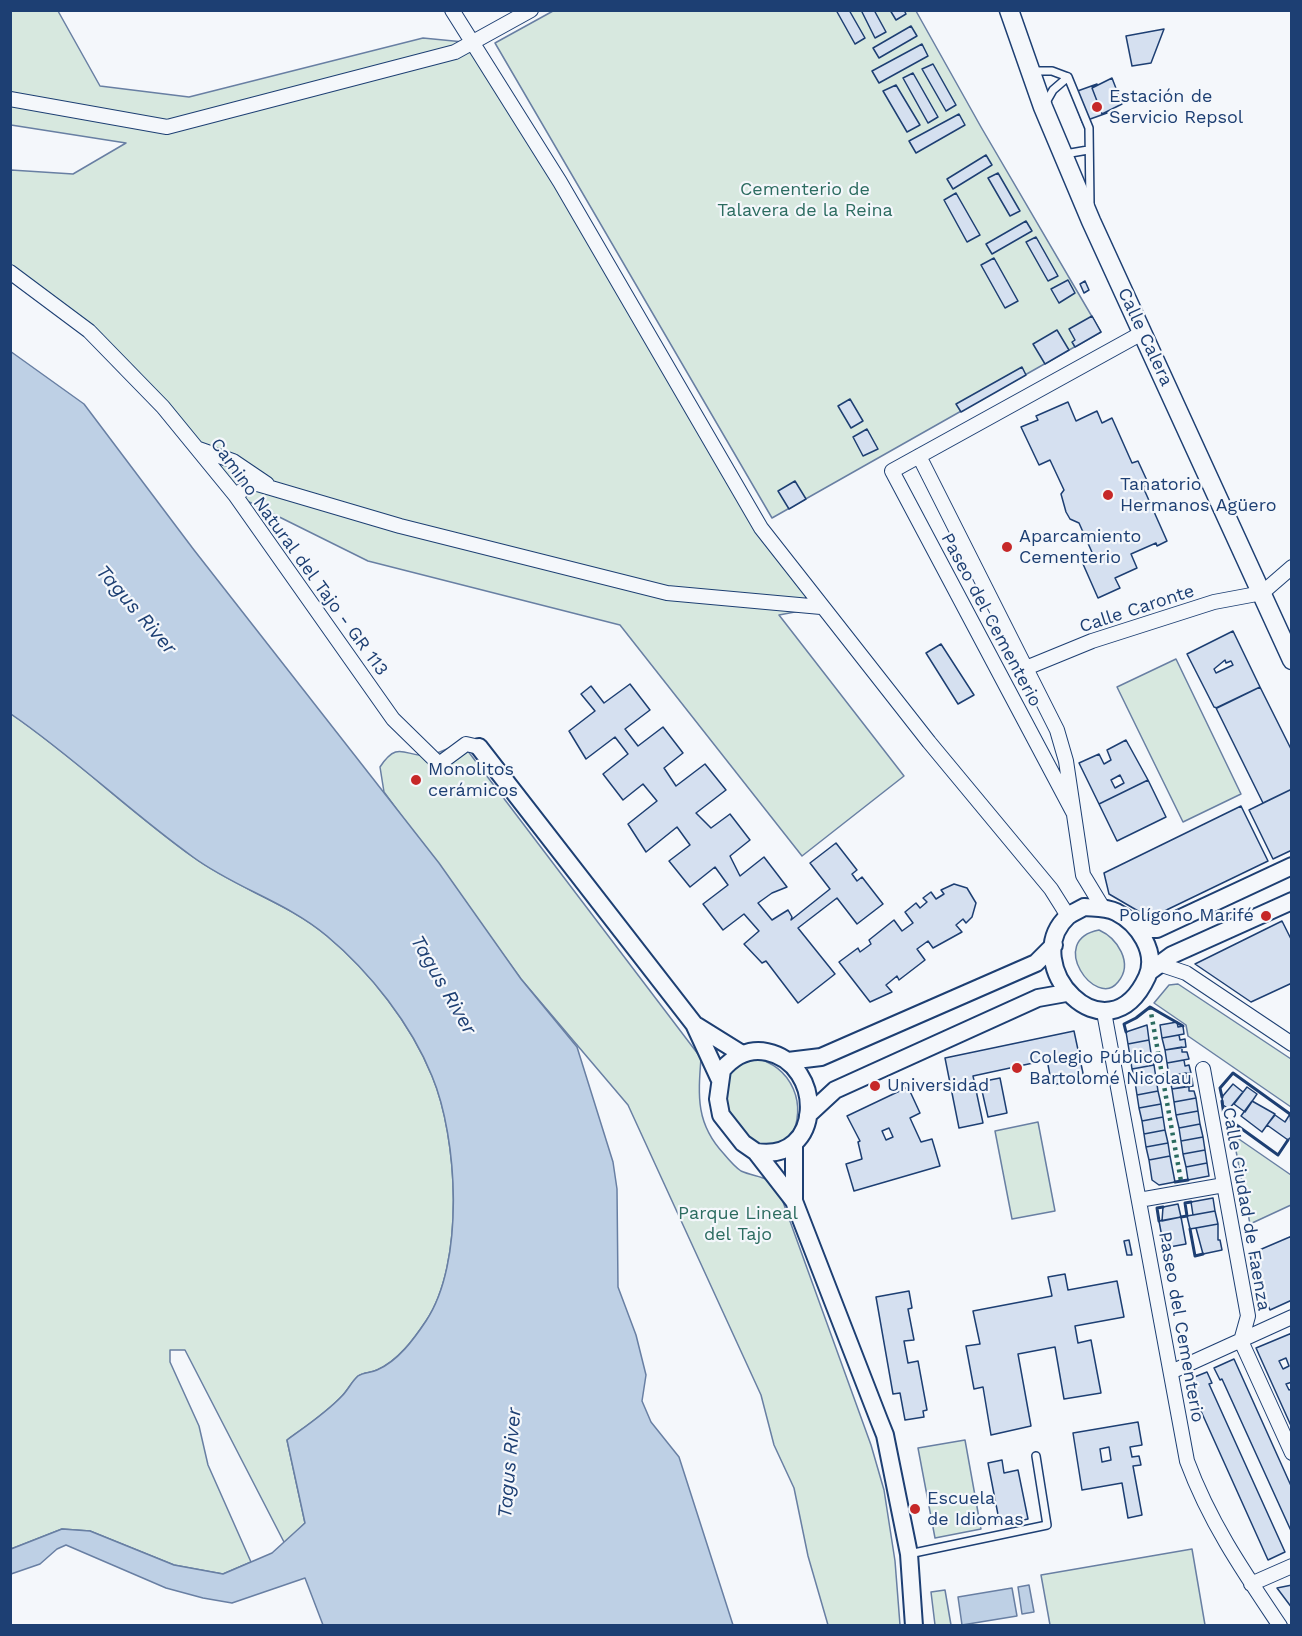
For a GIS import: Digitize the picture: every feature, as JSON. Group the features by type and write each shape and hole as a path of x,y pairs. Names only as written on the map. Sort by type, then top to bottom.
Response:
{"main road":[{"name":"Calle Calera","path":"1009,10 1029,71 1091,221 1292,660"}],"street":[{"path":"452,10 560,183 746,507 821,607 1051,889 1068,916"},
{"path":"10,99 167,127 455,52 531,10"},
{"name":"Camino Natural del Tajo - GR 113","path":"10,273 89,331 163,407 199,448 236,495 393,719 438,764 466,744 478,747"},
{"name":"Paseo del Cementerio","path":"1073,812 892,471 1142,333"},
{"path":"199,448 233,461 273,489"},
{"name":"Paseo del Cementerio","path":"919,456 1058,730 1066,761 1083,875 1090,891 1103,908"},
{"path":"236,495 254,483 400,526 667,593 821,607"},
{"path":"1262,593 1292,567"},
{"name":"Calle Caronte","path":"1026,668 1092,641 1214,602 1262,593"},
{"path":"478,747 694,1024 719,1078 718,1099 721,1115 742,1143 756,1152 794,1201 885,1436 909,1554 914,1626"},
{"path":"1130,922 1147,929 1157,929 1292,867"},
{"path":"1154,968 1143,936 1130,922 1116,912 1103,908 1084,907 1068,916 1058,932 1054,945 1055,971 1066,993 1082,1006 1104,1012 1126,1005 1140,992 1154,968 1292,901"},
{"path":"788,1061 821,1057 842,1048 1036,963 1054,945"},
{"path":"1154,968 1186,973 1292,1044"},
{"path":"808,1115 836,1090 1038,998 1066,993"},
{"name":"Paseo del Cementerio","path":"1104,1012 1187,1461 1202,1500 1224,1543 1280,1626"},
{"path":"694,1024 742,1054"},
{"path":"719,1078 729,1062 742,1054 758,1050 774,1053 788,1061 805,1083 808,1115 804,1131 794,1144 784,1151 772,1154 756,1152"},
{"name":"Calle Ciudad de Faenza","path":"1203,1069 1248,1316 1241,1341"},
{"path":"794,1144 794,1201"},
{"path":"1139,1200 1224,1185"},
{"path":"1171,1372 1292,1317"},
{"path":"1241,1341 1292,1453"},
{"path":"1251,1584 1292,1566"}],"lane":[{"path":"1029,71 1052,71 1068,77 1089,128 1091,221"},
{"path":"1043,107 1053,90 1068,77"},
{"path":"1063,155 1089,150"},
{"path":"909,1554 1047,1525 1036,1456"}],"green space":[{"path":"11,11 58,11 100,86 189,97 423,38 474,43 772,544 821,607 779,615 904,776 802,856 620,625 368,561 235,495 89,331 11,273 11,170 73,174 126,143 11,125"},
{"name":"Cementerio de Talavera de la Reina","path":"553,11 916,11 1101,332 772,518 495,43"},
{"path":"1176,659 1241,794 1183,822 1117,687"},
{"path":"11,714 193,857 226,878 295,914 343,950 374,982 401,1018 423,1057 441,1102 448,1132 453,1200 452,1234 447,1267 439,1296 426,1321 399,1355 385,1366 358,1376 329,1408 287,1440 305,1523 285,1544 185,1350 170,1350 170,1362 199,1426 208,1465 251,1562 223,1574 174,1565 90,1531 62,1529 11,1549"},
{"name":"Parque Lineal del Tajo","path":"461,742 701,1058 699,1085 701,1109 708,1132 715,1143 741,1171 766,1179 778,1188 871,1445 884,1490 895,1561 900,1625 828,1625 808,1556 794,1488 774,1445 761,1395 628,1105 521,979 384,792 380,767 392,753 430,755"},
{"path":"1099,930 1112,939 1124,959 1123,975 1109,988 1098,987 1088,980 1080,970 1076,958 1077,946 1084,936"},
{"path":"1178,984 1291,1059 1291,1107 1188,1036 1186,1025 1154,1003 1169,985"},
{"path":"753,1057 767,1062 787,1078 797,1101 795,1127 790,1140 760,1148 734,1122 726,1093 732,1067"},
{"path":"1038,1122 1055,1211 1012,1219 995,1131"},
{"path":"1233,1135 1291,1175 1291,1205 1250,1224"},
{"path":"965,1440 981,1529 935,1538 918,1448"},
{"path":"1192,1549 1205,1625 1050,1625 1041,1575"},
{"path":"945,1590 951,1625 935,1625 931,1592"}],"water":[{"name":"Tagus River","path":"10,351 84,404 194,550 439,863 521,979 577,1047 613,1162 617,1189 618,1287 636,1335 646,1375 642,1401 651,1422 679,1457 733,1625 323,1625 305,1578 232,1603 166,1588 66,1545 57,1549 40,1564 11,1574 11,1549 62,1529 90,1531 174,1565 223,1574 272,1553 305,1523 287,1440 329,1408 358,1376 377,1370 392,1361 405,1349 426,1321 439,1296 447,1267 452,1234 453,1200 448,1132 432,1076 413,1037 374,982 343,950 311,924 278,904 226,878 193,857 11,714"},
{"path":"1029,1585 1034,1612 1022,1614 1018,1587"},
{"path":"1012,1588 1017,1616 962,1625 958,1597"}],"building":[{"path":"836,10 849,10 865,38 855,44"},
{"path":"861,10 874,10 886,32 875,38"},
{"path":"890,10 904,10 906,14 896,20"},
{"path":"911,26 917,36 879,58 873,48"},
{"path":"1164,29 1151,63 1132,66 1126,36"},
{"path":"922,44 928,56 879,83 872,71"},
{"path":"933,64 956,105 946,111 922,69"},
{"path":"913,73 938,117 928,123 903,78"},
{"path":"1112,78 1122,104 1102,114 1092,88"},
{"path":"1097,84 1092,88 1102,114 1107,113 1082,122 1072,93"},
{"path":"896,85 920,125 907,132 883,91"},
{"path":"959,114 965,125 916,153 909,141"},
{"path":"986,155 992,165 953,189 947,179"},
{"path":"998,173 1020,211 1010,216 988,178"},
{"path":"956,193 980,235 967,242 944,200"},
{"path":"1026,221 1032,231 992,254 986,244"},
{"path":"1036,237 1058,276 1048,281 1026,242"},
{"path":"994,258 1018,301 1005,308 981,265"},
{"path":"1068,280 1075,293 1059,303 1051,289"},
{"path":"1085,281 1089,290 1084,293 1080,284"},
{"path":"1092,316 1101,332 1075,347 1072,342 1075,340 1069,329"},
{"path":"1057,330 1069,350 1045,364 1033,344"},
{"path":"1022,367 1026,375 961,412 956,404"},
{"path":"850,399 863,421 851,428 838,406"},
{"path":"1068,402 1076,421 1097,411 1102,423 1112,418 1132,463 1138,461 1149,485 1143,487 1167,541 1157,546 1156,543 1131,554 1137,568 1115,578 1120,588 1098,598 1083,564 1095,559 1079,523 1070,519 1066,512 1061,494 1064,490 1050,460 1039,465 1021,427 1038,420 1036,416"},
{"path":"867,429 878,449 863,456 853,437"},
{"path":"795,481 806,499 789,509 778,491"},
{"path":"1233,631 1260,687 1217,708 1214,707 1187,654","holes":["1225,660 1226,663 1231,661 1233,665 1216,673 1214,669"]},
{"path":"941,644 974,695 958,704 926,653"},
{"path":"630,684 650,710 625,729 638,746 663,727 683,753 664,768 676,786 705,764 726,790 696,813 711,828 730,814 750,840 730,856 740,876 764,857 787,887 772,893 758,903 772,920 788,910 792,917 791,920 830,889 810,863 836,843 857,870 852,874 857,881 862,877 883,904 857,924 837,898 798,928 835,974 798,1003 766,961 762,963 744,944 759,931 744,914 723,930 703,904 728,885 715,867 690,887 669,861 690,845 677,827 646,852 628,824 657,801 643,784 623,800 603,774 628,754 615,737 586,759 569,731 595,711 581,694 591,686 604,703"},
{"path":"1260,687 1292,751 1292,789 1263,803 1216,708"},
{"path":"1126,740 1148,780 1099,804 1079,763 1099,754 1104,764 1111,760 1107,750","holes":["1120,775 1124,783 1115,788 1111,780"]},
{"path":"1148,780 1166,817 1117,841 1099,804"},
{"path":"1292,789 1292,850 1273,859 1249,810"},
{"path":"1241,806 1268,861 1154,916 1145,915 1109,894 1104,873"},
{"path":"954,884 967,888 976,903 972,917 966,923 963,919 956,925 962,932 933,948 928,941 917,949 925,960 899,980 897,976 886,985 892,992 870,1002 839,962 858,948 860,952 871,944 869,940 894,920 902,931 913,923 905,912 916,903 920,908 927,902 923,898 931,892 936,899 944,894 941,890"},
{"path":"1282,921 1292,941 1292,983 1251,1002 1195,964"},
{"path":"1177,1022 1178,1027 1183,1026 1184,1034 1162,1038 1160,1025"},
{"path":"1147,1025 1149,1040 1128,1044 1126,1032"},
{"path":"1074,1031 1084,1078 1052,1085 1047,1060 973,1076 983,1123 959,1128 945,1058"},
{"path":"1179,1035 1180,1040 1185,1039 1186,1047 1165,1050 1162,1038"},
{"path":"1149,1040 1151,1053 1130,1056 1128,1044"},
{"path":"1182,1047 1182,1052 1187,1052 1189,1059 1167,1063 1165,1050"},
{"path":"1151,1053 1154,1065 1132,1069 1130,1056"},
{"path":"1184,1060 1185,1066 1189,1065 1191,1073 1169,1076 1167,1063"},
{"path":"1154,1065 1156,1078 1135,1082 1132,1069"},
{"path":"1186,1073 1187,1078 1192,1078 1193,1086 1172,1089 1169,1076"},
{"path":"1000,1078 1007,1113 988,1117 980,1082"},
{"path":"1156,1078 1158,1091 1137,1095 1135,1082"},
{"path":"1233,1084 1243,1092 1229,1109 1223,1105 1222,1097"},
{"path":"1189,1086 1189,1091 1194,1091 1196,1098 1174,1102 1172,1089"},
{"path":"908,1087 920,1113 910,1118 921,1142 932,1139 940,1166 854,1191 846,1164 862,1159 858,1142 860,1141 847,1116","holes":["889,1128 893,1137 886,1140 882,1131"]},
{"path":"1247,1087 1257,1094 1245,1112 1234,1104"},
{"path":"1158,1091 1161,1104 1139,1108 1137,1095"},
{"path":"1196,1098 1198,1111 1176,1115 1174,1102"},
{"path":"1252,1101 1275,1114 1262,1132 1241,1116"},
{"path":"1161,1104 1163,1117 1142,1121 1139,1108"},
{"path":"1198,1111 1200,1124 1179,1128 1176,1115"},
{"path":"1290,1114 1292,1136 1288,1140 1267,1125 1275,1115 1285,1122"},
{"path":"1163,1117 1165,1130 1144,1134 1142,1121"},
{"path":"1200,1124 1203,1137 1181,1141 1179,1128"},
{"path":"1165,1130 1168,1143 1146,1147 1144,1134"},
{"path":"1203,1137 1205,1150 1183,1154 1181,1141"},
{"path":"1168,1143 1170,1156 1149,1160 1146,1147"},
{"path":"1205,1150 1207,1163 1186,1167 1183,1154"},
{"path":"1170,1156 1175,1182 1159,1185 1152,1180 1149,1160"},
{"path":"1207,1163 1209,1176 1188,1180 1186,1167"},
{"path":"1213,1198 1215,1211 1193,1215 1191,1202"},
{"path":"1178,1204 1181,1217 1162,1221 1163,1207"},
{"path":"1215,1211 1218,1224 1190,1229 1187,1216"},
{"path":"1181,1217 1186,1244 1164,1248 1159,1221"},
{"path":"1218,1224 1218,1240 1220,1240 1222,1250 1203,1254 1196,1228"},
{"path":"1292,1236 1292,1300 1270,1310 1253,1271 1250,1254"},
{"path":"1129,1240 1132,1255 1127,1255 1124,1241"},
{"path":"1065,1274 1068,1290 1117,1281 1124,1317 1075,1326 1078,1343 1091,1340 1101,1393 1064,1399 1055,1347 1018,1354 1031,1426 991,1435 983,1387 974,1389 966,1346 980,1344 973,1311 1052,1296 1048,1277"},
{"path":"909,1291 912,1308 908,1309 914,1340 904,1341 908,1363 918,1361 927,1410 923,1411 924,1417 905,1420 900,1393 893,1394 876,1297"},
{"path":"1292,1333 1292,1382 1286,1384 1289,1390 1292,1389 1292,1428 1256,1348","holes":["1286,1358 1289,1366 1283,1369 1279,1361"]},
{"path":"1234,1359 1292,1488 1292,1533 1222,1379 1220,1380 1214,1368"},
{"path":"1207,1372 1212,1383 1209,1384 1285,1552 1268,1560 1187,1380"},
{"path":"1138,1422 1142,1445 1130,1447 1132,1457 1139,1456 1141,1465 1133,1466 1142,1515 1128,1518 1122,1483 1082,1490 1073,1433","holes":["1109,1447 1111,1460 1102,1462 1100,1449"]},
{"path":"1002,1460 1004,1473 1018,1470 1028,1519 1000,1525 988,1463"},
{"path":"1292,1585 1292,1608 1277,1588"}],"hedge":[{"path":"1150,1007 1181,1181"}],"wall":[{"path":"1126,1032 1124,1024 1150,1007 1183,1026"},
{"path":"1222,1097 1220,1088 1233,1073 1290,1114"},
{"path":"1222,1101 1224,1116 1278,1155 1288,1140"},
{"path":"1175,1182 1188,1180"},
{"path":"1181,1217 1187,1216 1185,1203 1191,1202"},
{"path":"1159,1221 1157,1208 1163,1207"},
{"path":"1190,1229 1195,1256 1203,1254"}],"place":[{"name":"Estación de Servicio Repsol","path":"1097,107"},
{"name":"Tanatorio Hermanos Agüero","path":"1108,495"},
{"name":"Aparcamiento Cementerio","path":"1007,547"},
{"name":"Monolitos cerámicos","path":"416,780"},
{"name":"Polígono Marifé","path":"1266,916"},
{"name":"Colegio Público Bartolomé Nicolau","path":"1017,1068"},
{"name":"Universidad","path":"875,1086"},
{"name":"Escuela de Idiomas","path":"915,1509"}]}
